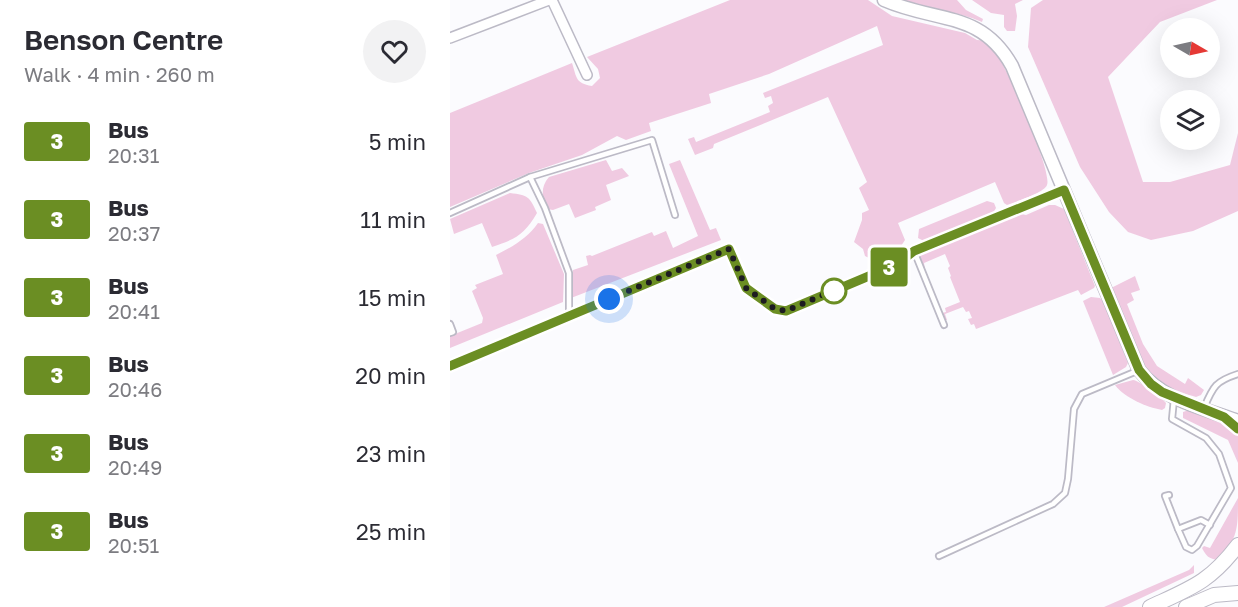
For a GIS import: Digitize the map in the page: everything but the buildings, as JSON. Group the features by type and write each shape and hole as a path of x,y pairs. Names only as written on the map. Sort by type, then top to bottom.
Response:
{"main road":[{"path":"1150,607 1205,580 1228,559 1238,545"},
{"path":"1186,607 1228,593 1238,593"}],"street":[{"path":"450,38 551,0 587,75"},
{"path":"884,0 903,8 965,23 978,28 997,43 1012,66 1139,370 1151,384 1174,398 1238,421"},
{"path":"450,366 729,249 746,288 775,309 783,311 888,268 914,251 1064,190"},
{"path":"1224,417 1238,429"}],"lane":[{"path":"450,213 530,177 652,140 675,215"},
{"path":"530,177 545,208 569,273 569,316"},
{"path":"914,251 944,325"},
{"path":"450,324 453,332 450,333"},
{"path":"939,556 1053,504 1065,493 1074,409 1082,394 1139,370"},
{"path":"1204,409 1212,388 1221,380 1238,374"},
{"path":"1169,495 1165,496 1186,548 1192,550 1197,546 1231,488 1219,454 1206,438 1172,419 1174,398"},
{"path":"1179,529 1201,520 1210,525"}],"shaded area":[{"path":"730,0 868,0 892,16 965,33 990,44 1005,69 1026,114 1042,159 1047,185 1036,194 1007,205 995,182 898,223 905,240 895,255 877,262 865,256 863,249 854,242 862,220 862,213 869,210 859,188 867,182 828,97 714,144 713,148 695,155 688,139 694,137 696,142 770,112 768,106 773,103 771,96 765,98 763,93 883,45 877,26 769,74 709,94 711,103 649,123 651,131 626,140 617,136 582,155 529,173 450,207 450,113 572,63 580,81 592,86 600,78 598,69 587,57"},
{"path":"903,0 957,0 966,10 983,19 982,22"},
{"path":"972,0 1023,0 1015,4 1017,16 1015,31 1007,31 1004,27 1004,15 991,13"},
{"path":"1043,0 1217,0 1170,18 1160,18 1160,22 1108,77 1143,182 1170,182 1230,165 1238,133 1238,211 1193,231 1151,240 1128,232 1109,212 1080,167 1028,47 1031,8"},
{"path":"606,160 612,171 622,168 629,176 606,185 611,200 595,207 596,210 575,218 569,204 553,210 547,209 543,193 544,185 549,177"},
{"path":"680,160 710,230 716,228 721,240 571,298 573,270 588,265 586,256 592,256 652,232 654,236 666,231 673,248 698,236 669,164"},
{"path":"510,193 528,198 537,213 519,235 492,247 482,223 454,234 450,219"},
{"path":"987,201 994,203 996,208 993,213 924,241 918,238 919,229"},
{"path":"1049,205 1064,209 1094,288 1081,295 1078,290 976,329 968,319 972,318 969,311 966,312 963,307 945,314 947,320 945,320 942,313 946,312 945,308 960,302 950,277 948,268 950,266 945,254 924,263 925,269 920,257 921,253 1016,213 1026,215"},
{"path":"538,223 543,224 564,274 563,302 450,348 450,336 482,323 483,318 472,291 477,288 475,285 503,274 496,255 525,238"},
{"path":"1135,276 1140,290 1131,293 1134,300 1127,304 1143,344 1157,366 1185,384 1188,378 1204,390 1201,395 1196,397 1167,386 1144,365 1111,288"},
{"path":"1091,297 1100,298 1103,301 1128,363 1126,367 1113,375 1083,301"},
{"path":"1133,380 1160,397 1166,403 1165,408 1156,409 1136,401 1115,385"},
{"path":"1189,410 1215,418 1238,433 1238,463 1228,440 1183,418 1183,412"},
{"path":"1238,498 1237,525 1233,539 1218,560 1210,558 1202,548 1204,546 1210,548"},
{"path":"1194,565 1194,573 1122,607 1104,607 1189,570"}],"bus line":[{"name":"3","path":"450,366 729,249 746,288 775,309 786,311 888,268 914,251 1064,190 1139,370 1151,384 1162,392 1224,417 1238,429"}],"route":[{"path":"609,299 729,249 746,288 779,311 786,311 844,286 834,291"}]}
